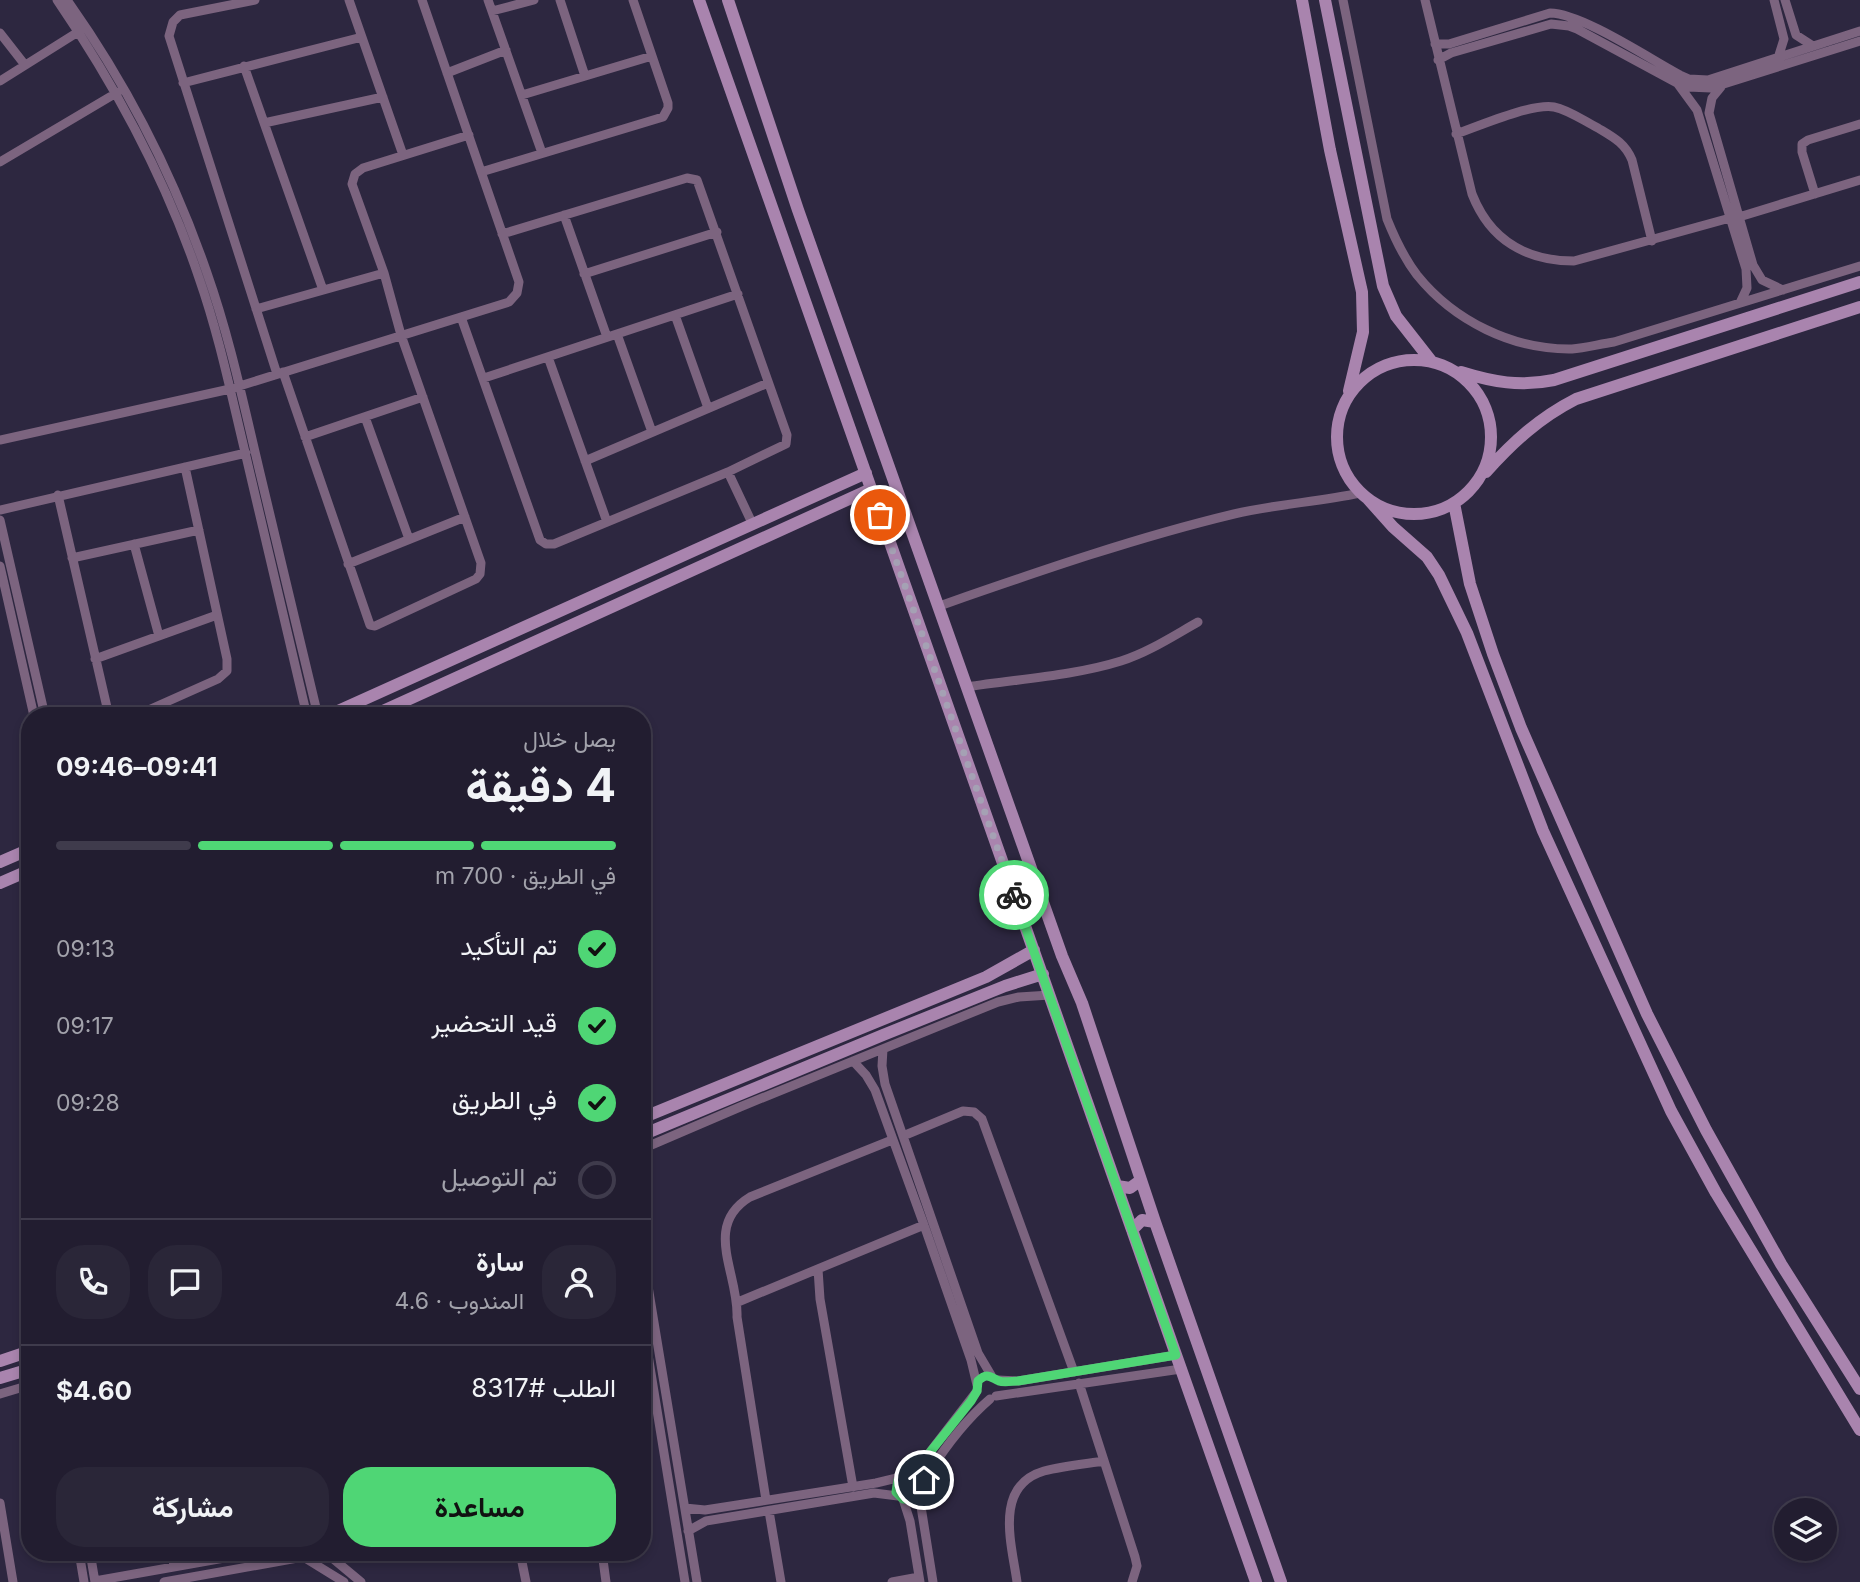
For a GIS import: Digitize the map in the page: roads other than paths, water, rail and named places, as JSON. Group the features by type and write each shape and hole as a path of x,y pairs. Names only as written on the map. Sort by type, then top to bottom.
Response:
{"street":[{"path":"57,0 119,91"},
{"path":"67,0 119,91 177,220 214,322 235,387 316,707"},
{"path":"255,0 180,15 170,26 169,37 256,309 305,437 369,624 375,626 476,579 480,574 481,563 401,335 353,179 363,168 468,135"},
{"path":"349,0 403,155"},
{"path":"0,440 235,387 509,302 517,293 519,282 422,0"},
{"path":"488,0 542,153"},
{"path":"492,11 534,0"},
{"path":"560,0 585,76"},
{"path":"481,172 663,117 668,103 633,0"},
{"path":"699,0 1256,1582"},
{"path":"728,0 811,245 1062,956 1082,1003 1155,1222 1281,1582"},
{"path":"1302,0 1362,292 1363,332 1360,351 1339,418 1338,449 1348,477 1393,527 1427,556 1439,575 1467,633 1543,831 1671,1111 1735,1226 1860,1430"},
{"path":"1325,0 1375,253 1389,302 1401,323 1432,362"},
{"path":"1343,0 1387,219 1401,250 1418,276 1448,306 1474,324 1513,341 1572,349 1614,342 1860,266"},
{"path":"1425,0 1472,194 1493,229 1516,248 1549,261 1574,261 1735,218 1860,180"},
{"path":"1555,0 1559,13"},
{"path":"1773,0 1784,39 1778,58"},
{"path":"1785,0 1796,35 1813,46"},
{"path":"1436,44 1449,44 1550,13 1559,13 1579,19 1689,79 1698,80 1717,78 1860,31"},
{"path":"1438,60 1451,53 1532,29 1560,24 1577,29 1677,83 1700,88 1723,86 1860,40"},
{"path":"0,81 78,32"},
{"path":"0,33 26,65"},
{"path":"183,83 362,37"},
{"path":"447,73 506,50"},
{"path":"522,95 652,56"},
{"path":"244,66 323,290"},
{"path":"1677,83 1697,110 1758,276 1767,284 1783,290"},
{"path":"1723,86 1712,97 1709,113 1747,278 1747,288 1740,303"},
{"path":"0,162 119,91"},
{"path":"264,123 383,97"},
{"path":"1456,134 1541,107 1557,107 1576,116 1617,139 1626,148 1632,160 1652,241"},
{"path":"1815,194 1802,144 1860,124"},
{"path":"461,317 543,543 554,544 728,472 786,444 787,435 700,184 692,178 502,234"},
{"path":"564,215 607,337"},
{"path":"584,274 716,232"},
{"path":"787,254 811,245"},
{"path":"1354,257 1375,253"},
{"path":"256,309 384,273"},
{"path":"1346,400 1358,383 1383,366 1412,360 1432,362 1502,383 1528,384 1553,380 1860,282"},
{"path":"484,378 738,294"},
{"path":"939,606 1166,531 1260,508 1364,496 1386,509 1405,514 1425,513 1454,503 1514,441 1553,411 1576,399 1860,307"},
{"path":"675,315 708,408"},
{"path":"617,334 652,432"},
{"path":"548,357 607,522"},
{"path":"1451,369 1474,388 1485,406 1490,425 1489,455 1476,483"},
{"path":"585,461 768,383"},
{"path":"235,387 246,453 305,707"},
{"path":"305,437 423,397"},
{"path":"365,416 409,539"},
{"path":"855,445 879,435"},
{"path":"0,510 246,453"},
{"path":"155,707 223,676 228,666 185,467"},
{"path":"728,472 753,525"},
{"path":"347,707 866,473"},
{"path":"392,707 871,489"},
{"path":"58,495 107,707"},
{"path":"1454,503 1470,584 1493,654 1521,728 1647,1014 1706,1130 1781,1264 1860,1390"},
{"path":"348,564 465,517"},
{"path":"0,520 43,707"},
{"path":"72,558 199,530"},
{"path":"134,544 159,636"},
{"path":"0,566 32,707"},
{"path":"95,659 217,615"},
{"path":"967,687 1106,665 1149,649 1198,622"},
{"path":"455,658 463,675"},
{"path":"944,695 953,700 960,698 967,687"},
{"path":"960,742 968,732 975,730 984,734"},
{"path":"0,862 21,853"},
{"path":"0,883 21,874"},
{"path":"651,1114 986,977 1034,950"},
{"path":"651,1131 1005,986 1043,974"},
{"path":"651,1145 998,1002 1019,996 1050,995"},
{"path":"688,1531 706,1521 874,1493 914,1499 932,1467 976,1413 999,1390 978,1353 902,1136 885,1084 883,1049"},
{"path":"853,1061 871,1082 924,1225 982,1397 1181,1369"},
{"path":"902,1136 963,1111 974,1112 982,1119 1074,1372"},
{"path":"766,1500 737,1317 738,1302 724,1240 728,1219 734,1210 750,1197 892,1140"},
{"path":"1117,1186 1130,1188 1141,1180"},
{"path":"1132,1230 1142,1220 1155,1222"},
{"path":"738,1302 924,1225"},
{"path":"818,1269 820,1299 853,1487"},
{"path":"651,1304 697,1582"},
{"path":"0,1361 21,1354"},
{"path":"891,1582 920,1579 910,1521 895,1488 904,1476 923,1461 977,1388 980,1378 1018,1381 1176,1355"},
{"path":"0,1378 21,1371"},
{"path":"651,1373 685,1582"},
{"path":"1079,1383 1135,1557 1137,1566 1132,1582"},
{"path":"0,1394 21,1388"},
{"path":"1017,1582 1008,1521 1014,1496 1021,1485 1043,1472 1104,1461"},
{"path":"685,1508 705,1510 915,1476 920,1490 933,1582"},
{"path":"0,1503 13,1582"},
{"path":"769,1511 781,1582"},
{"path":"80,1561 84,1582"},
{"path":"92,1561 95,1582 202,1561"},
{"path":"173,1561 174,1567"},
{"path":"164,1582 277,1561"},
{"path":"310,1561 344,1582"},
{"path":"336,1561 361,1582"},
{"path":"522,1561 526,1582"},
{"path":"602,1561 606,1582"}]}
